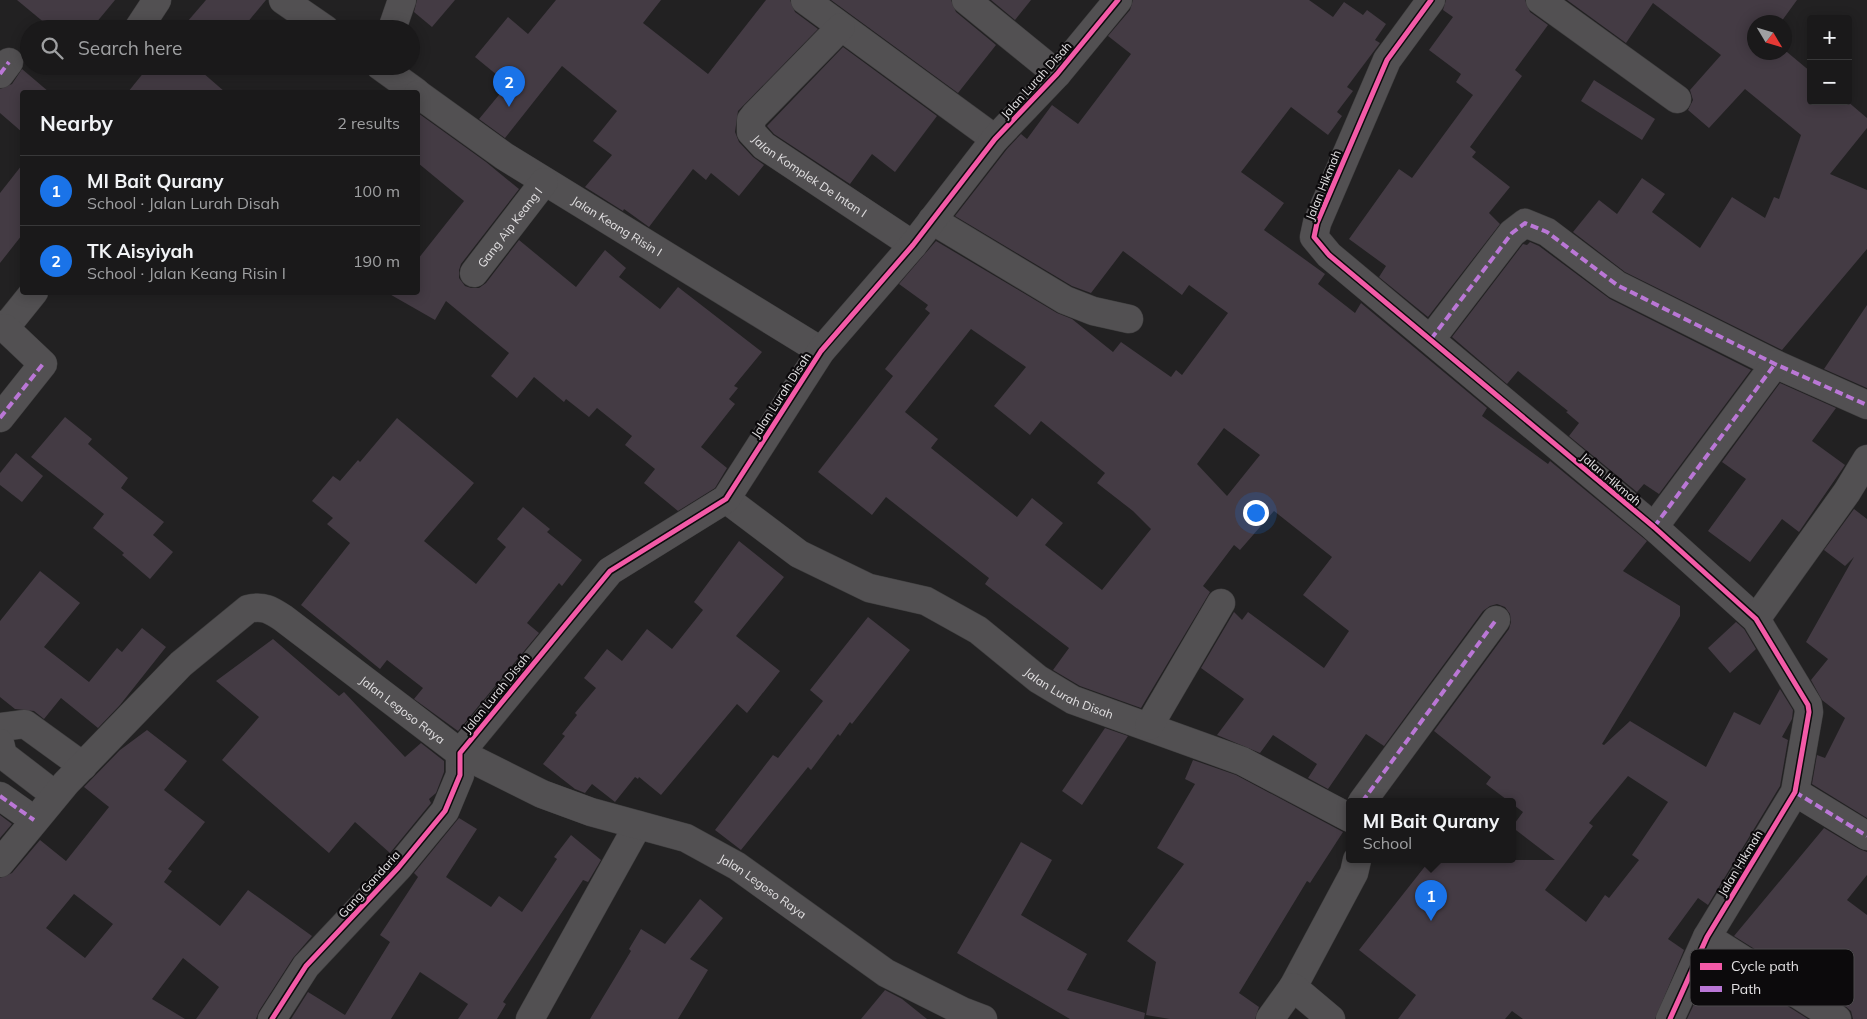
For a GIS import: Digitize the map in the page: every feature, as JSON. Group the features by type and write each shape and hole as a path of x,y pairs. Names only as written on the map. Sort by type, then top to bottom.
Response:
{"street":[{"path":"144,20 157,0"},
{"path":"283,0 312,20"},
{"path":"395,20 402,0"},
{"path":"805,0 995,139"},
{"path":"966,0 1057,74"},
{"name":"Jalan Lurah Disah","path":"460,753 610,571 726,499 821,351 913,245 995,139 1057,74 1118,0"},
{"name":"Jalan Hikmah","path":"1431,0 1387,60 1317,223 1314,237 1329,255 1654,528 1756,619 1808,705 1809,712 1795,792 1702,949"},
{"path":"1540,0 1677,99"},
{"name":"Jalan Komplek De Intan I","path":"841,27 755,114 751,120 751,132 764,146 913,245"},
{"name":"Jalan Keang Risin I","path":"392,75 413,90"},
{"name":"Jalan Keang Risin I","path":"420,95 504,156 544,182 821,351"},
{"name":"Gang Aip Keang I","path":"474,273 544,182"},
{"path":"932,220 1065,300 1093,311 1129,318"},
{"path":"1431,339 1512,233 1525,224 1547,232 1617,285 1775,364 1867,405"},
{"path":"0,418 43,364 3,327 31,295"},
{"path":"1654,528 1775,364"},
{"path":"1756,619 1847,492 1867,460"},
{"name":"Jalan Lurah Disah","path":"726,499 799,554 869,588 926,601 978,630 1038,679 1073,700 1149,726 1253,766 1346,816"},
{"path":"1149,726 1221,603"},
{"name":"Jalan Legoso Raya","path":"0,863 55,795 180,664 244,612 259,606 271,610 283,618 460,753 542,794 591,812 686,838 737,866 886,973 962,1011 983,1019"},
{"path":"1365,798 1496,620"},
{"path":"0,727 25,724 83,766"},
{"path":"0,743 3,755 55,795"},
{"name":"Gang Gandaria","path":"272,1019 306,966 398,868 445,811 460,775 460,753"},
{"path":"1795,792 1867,836"},
{"path":"0,796 34,820"},
{"path":"530,1019 638,825"},
{"path":"1270,1019 1293,987 1354,873 1357,863"},
{"path":"1707,937 1726,949"},
{"name":"Jalan Hikmah","path":"1670,1019 1690,975"},
{"path":"1293,987 1331,1019"},
{"path":"1816,1006 1836,1019"}],"building":[{"path":"17,0 115,0 98,20 41,20"},
{"path":"206,0 266,0 249,20 189,20"},
{"path":"417,0 455,0 432,27 414,12"},
{"path":"556,0 661,0 643,23 708,74 766,0 790,0 795,12 818,29 738,111 735,132 739,142 753,157 764,165 739,196 711,173 706,180 693,169 649,227 624,209 623,211 585,187 612,155 593,141 617,111 562,66 505,138 479,119 508,84 475,57 508,17 528,34"},
{"path":"831,0 951,0 956,12 996,45 958,93"},
{"path":"991,0 1031,0 1015,20"},
{"path":"1133,0 1309,0 1333,17 1344,2 1363,15 1367,10 1386,24 1375,40 1380,43 1347,87 1353,91 1337,112 1342,116 1328,135 1291,107 1241,172 1284,203 1264,230 1325,274 1318,284 1355,313 1361,303 1487,408 1482,416 1548,464 1550,461 1647,541 1623,571 1680,606 1680,616 1602,744 1604,745 1630,721 1706,767 1734,712 1760,725 1780,689 1793,710 1792,719 1782,737 1788,740 1780,786 1708,905 1698,898 1668,939 1684,950 1655,1019 1523,1019 1512,1011 1505,1019 1398,1019 1416,995 1359,950 1428,863 1516,863 1516,860 1555,860 1516,830 1516,822 1523,812 1516,807 1516,798 1504,798 1486,784 1491,777 1434,731 1509,629 1511,622 1510,614 1505,607 1497,604 1483,611 1384,746 1366,734 1328,789 1308,778 1317,764 1273,735 1260,753 1217,735 1244,699 1201,668 1234,612 1242,620 1248,612 1324,668 1349,631 1303,595 1332,557 1274,511 1240,550 1234,545 1203,586 1210,592 1141,708 1080,686 1053,670 1069,648 985,584 989,578 886,497 872,515 818,472 893,376 885,369 930,313 925,309 928,305 899,284 936,241 1057,313 1072,319 1113,352 1121,342 1171,377 1176,370 1182,375 1228,313 1189,285 1182,295 1123,251 1091,293 1072,286 955,216 1007,149 1021,134 1027,139 1052,105 1078,124 1131,54 1108,36 1130,10","holes":["971,329 1026,367 994,406 1030,435 1041,421 1105,473 1097,483 1133,511 1151,529 1102,590 1045,545 1063,523 1032,498 1017,517 931,448 938,439 905,412","1224,428 1260,455 1227,496 1197,464","1628,776 1668,802 1632,855 1639,860 1609,898 1605,895 1586,922 1545,890 1593,826 1589,823"]},
{"path":"1446,0 1525,0 1530,12 1548,25 1515,70 1522,76 1470,147 1476,152 1472,157 1510,187 1489,213 1500,224 1428,317 1379,277 1386,266 1349,239 1399,169 1412,178 1473,95 1456,82 1461,74 1429,50 1453,17 1443,10"},
{"path":"1567,0 1797,0 1786,15 1747,15 1747,60 1792,60 1792,56 1807,69 1807,105 1852,105 1867,118 1867,128 1830,174 1867,190 1867,249 1782,350 1625,272 1573,232 1599,200 1617,214 1642,178 1665,194 1652,212 1700,248 1732,197 1765,218 1774,197 1779,199 1801,135 1745,89 1709,128 1688,110 1693,100 1690,90 1721,55 1653,3 1626,43"},
{"path":"843,47 937,116 895,172 872,154 850,184 774,134 767,126"},
{"path":"20,72 20,75 29,75 47,90 20,90 20,130 0,113 0,89 12,84"},
{"path":"142,75 205,75 223,90 130,90"},
{"path":"1594,80 1655,119 1642,140 1581,101"},
{"path":"420,114 486,162 519,189 461,264 459,278 465,286 479,288 486,283 519,240 576,287 605,250 626,268 619,277 660,309 678,287 762,352 734,386 738,388 729,399 735,404 701,447 727,468 715,488 678,511 644,483 655,469 625,445 632,436 597,408 589,417 566,399 564,402 534,377 517,398 491,376 509,353 446,301 435,320 391,295 420,295 420,256 464,201 420,165"},
{"path":"20,168 20,238 0,263 0,193"},
{"path":"1530,242 1539,246 1610,299 1751,370 1659,494 1644,484 1637,492 1569,436 1579,423 1566,412 1568,411 1518,371 1507,384 1452,337 1523,244 1527,245"},
{"path":"1867,305 1867,388 1824,369"},
{"path":"1780,383 1836,408 1812,441 1845,465 1799,532 1782,519 1750,562 1708,531 1746,479 1722,462"},
{"path":"65,417 92,439 88,444 128,478 121,488 164,522 153,535 173,552 150,579 122,555 124,553 93,528 104,514 31,457"},
{"path":"397,418 474,483 424,541 476,584 506,547 497,539 523,507 550,529 547,532 582,560 562,586 559,583 527,623 539,633 458,731 414,699 423,688 387,660 380,669 301,605 350,543 327,524 333,518 312,501 333,476 340,481 358,460 360,462"},
{"path":"16,453 43,476 22,502 0,485 0,473"},
{"path":"1854,509 1867,519 1867,818 1812,784 1817,755 1825,758 1845,718 1822,700 1811,680 1828,659 1806,642 1854,557 1845,566 1824,550"},
{"path":"739,541 784,577 736,636 780,671 747,713 737,704 661,795 639,777 638,779 635,777 615,802 592,784 585,793 575,789 543,764 565,736 562,734 577,715 575,713 596,688 584,678 607,649 622,661 647,629 672,649 703,610 694,602"},
{"path":"40,571 80,603 44,647 89,682 117,648 122,652 142,628 166,647 120,705 98,728 61,698 44,719 34,711 15,709 0,697 0,621"},
{"path":"868,617 910,650 852,724 850,722 840,736 838,734 811,770 808,767 741,850 715,830 773,755 778,758 823,701 810,690"},
{"path":"1736,622 1744,629 1756,649 1730,673 1708,648"},
{"path":"273,639 339,696 344,692 405,757 421,743 444,761 444,772 436,793 429,799 431,803 390,853 355,822 329,853 222,760 259,717 216,681"},
{"path":"1105,728 1128,736 1082,805 1062,791"},
{"path":"147,730 187,761 164,790 205,822 168,869 172,871 164,882 220,926 248,890 312,936 293,958 259,1011 256,1019 196,1019 219,987 183,958 152,999 185,1019 0,1019 0,878 12,873 40,840 66,861 109,807 84,787 120,750","holes":["74,894 113,924 85,958 46,928"]},
{"path":"1193,760 1236,775 1343,832 1310,883 1307,881 1239,993 1259,1007 1255,1019 1170,1019 1146,1015 1156,962 1127,941 1184,864 1157,848 1195,784 1185,779"},
{"path":"0,815 12,824 0,838"},
{"path":"459,818 477,829 446,877 491,907 499,896 522,912 557,859 554,857 571,835 601,860 588,882 583,880 503,1002 506,1004 497,1019 458,1019 468,1004 420,972 391,1019 291,1019 308,992 345,1015 390,942 380,935 418,877 414,873"},
{"path":"1824,828 1867,852 1867,875 1847,900 1867,915 1867,1019 1853,1019 1851,1011 1845,1006 1854,1006 1854,949 1755,949 1734,936"},
{"path":"1021,842 1052,860 1021,915 1087,954 1067,990 1145,1013 1144,1019 1070,1019 957,953"},
{"path":"700,899 723,918 690,959 708,970 678,1019 590,1019 631,951 629,949 641,929 665,944"},
{"path":"885,990 902,999 927,1019 861,1019"},
{"path":"1693,1006 1788,1006 1808,1019 1687,1019"}],"marked path":[{"path":"0,74 9,62"},
{"path":"1431,339 1512,233 1525,223 1547,232 1617,285 1775,364 1867,405"},
{"path":"0,418 43,364"},
{"path":"1654,527 1775,364"},
{"path":"1365,798 1496,620"},
{"path":"1795,792 1867,836"},
{"path":"0,796 34,820"}],"cycle path":[{"path":"272,1019 306,966 398,868 445,811 460,775 460,753 610,571 726,499 821,351 913,245 995,139 1057,74 1118,0"},
{"path":"1431,0 1387,60 1317,223 1314,237 1329,255 1654,527 1756,619 1808,705 1809,712 1795,792 1702,949"},
{"path":"1670,1019 1690,975"}],"place":[{"name":"TK Aisyiyah","path":"509,107"},
{"name":"MI Bait Qurany","path":"1431,921"}]}
